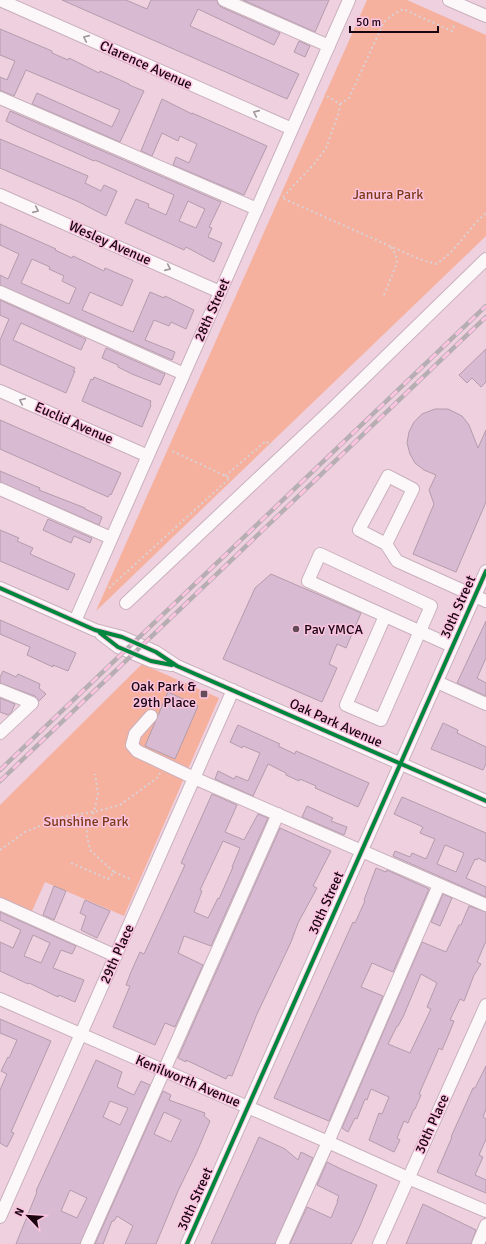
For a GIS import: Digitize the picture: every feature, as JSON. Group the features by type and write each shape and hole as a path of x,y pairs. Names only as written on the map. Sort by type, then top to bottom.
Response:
{"street":[{"name":"Clarence Avenue","path":"0,0 292,129"},
{"path":"224,0 329,46"},
{"name":"28th Street","path":"75,621 349,0"},
{"path":"449,0 486,16"},
{"path":"0,98 257,209"},
{"name":"Wesley Avenue","path":"0,195 220,292"},
{"path":"126,603 281,457 486,259"},
{"path":"0,292 184,374"},
{"name":"Euclid Avenue","path":"0,391 148,456"},
{"path":"386,544 413,489 388,476 358,530 386,544 397,561 486,601"},
{"path":"0,489 111,538"},
{"path":"386,616 346,705 381,720 420,632 431,606 320,554 308,581 386,616 420,632 452,646"},
{"name":"30th Street","path":"187,1244 486,571"},
{"name":"Oak Park Avenue","path":"0,588 96,630 118,647 151,661 177,666 486,801"},
{"path":"437,682 486,704"},
{"path":"0,690 32,703 0,733"},
{"name":"29th Place","path":"0,1217 233,690"},
{"path":"151,716 135,734 132,745 137,751 194,778 486,905"},
{"path":"87,1244 278,814"},
{"path":"282,1244 440,885"},
{"path":"0,904 116,956"},
{"name":"Kenilworth Avenue","path":"0,999 486,1211"},
{"name":"30th Place","path":"378,1244 486,1005"},
{"path":"478,1244 486,1225"}],"path":[{"path":"455,24 452,31 403,9 384,22 349,98 340,104 339,112 326,148 315,164 282,198 419,259 436,264 444,259 486,213"},
{"path":"327,96 340,104"},
{"path":"384,296 397,263 396,255 390,246"},
{"path":"225,476 266,441 281,457"},
{"path":"109,588 230,478 170,450"},
{"path":"0,850 25,832 62,817 94,812 120,805 157,778 166,764"},
{"path":"95,774 98,794 94,812 87,823 87,836 90,850 113,871 130,879"},
{"path":"71,863 108,879 113,871"}],"green space":[{"name":"Janura Park","path":"367,0 407,0 486,35 486,236 96,611"},
{"name":"Sunshine Park","path":"142,664 219,698 124,916 45,882 32,911 0,898 0,805"}],"building":[{"path":"62,0 126,0 147,9 151,0 217,0 221,7 280,33 274,45 198,9 190,26 299,74 287,99"},
{"path":"243,0 329,0 315,32"},
{"path":"0,29 52,51 52,53 68,60 69,58 99,73 100,71 144,91 120,142 32,104 37,93 112,127 120,110 102,102 26,70 14,96 0,90 0,77 7,80 15,61 0,55"},
{"path":"299,41 310,46 305,57 294,52"},
{"path":"162,99 192,114 267,146 244,195 173,165 176,157 189,163 197,144 180,136 178,141 162,133 152,156 141,151"},
{"path":"10,111 221,202 209,227 212,228 208,237 222,243 214,262 186,247 184,250 125,223 136,199 149,204 148,207 166,215 174,195 6,121","holes":["188,201 205,209 196,228 179,221"]},
{"path":"0,139 88,176 85,183 101,191 104,185 117,191 106,216 79,202 0,168"},
{"path":"0,224 56,249 55,250 72,258 73,256 104,271 105,268 133,280 122,306 90,292 82,310 133,332 150,292 164,298 165,296 194,310 186,329 171,322 169,326 154,320 145,340 175,352 172,360 0,285 0,275 8,279 19,254 0,245","holes":["32,259 50,267 49,269 64,276 62,281 76,288 69,304 21,283"]},
{"path":"0,300 86,339 81,350 21,323 13,340 75,368 66,393 0,364 0,340 9,319 0,315"},
{"path":"106,348 165,374 160,385 132,374 118,367 118,365 102,358"},
{"path":"486,349 486,382 481,387 472,378 467,383 459,375"},
{"path":"94,377 151,401 151,405 142,427 82,401 91,379 93,380"},
{"path":"435,409 448,409 462,416 469,425 478,448 486,430 486,502 456,572 413,554 434,504 429,490 436,475 424,470 415,463 410,454 407,443 409,432 414,422 422,414"},
{"path":"0,420 121,473 111,495 110,494 108,497 0,449"},
{"path":"0,471 40,488 39,490 85,508 102,517 99,525 0,482"},
{"path":"48,519 92,538 90,543 74,536 71,543 43,530"},
{"path":"0,530 19,538 17,541 33,548 30,554 75,574 68,590 0,561"},
{"name":"Pav YMCA","path":"271,574 361,613 346,648 337,644 329,664 337,668 322,702 223,659 255,588"},
{"path":"0,620 76,653 68,671 53,665 53,667 27,655 30,647 0,634"},
{"path":"486,621 486,658 477,678 486,683 486,696 457,683"},
{"path":"3,671 16,677 18,674 40,684 39,688 46,694 39,701 35,696 0,683 0,677"},
{"path":"168,692 198,706 175,759 145,746"},
{"path":"0,698 15,704 11,713 8,715 0,712"},
{"path":"443,723 458,730 457,733 486,747 486,764 483,770 431,749"},
{"path":"238,725 280,744 278,746 295,754 296,751 369,783 358,807 315,788 316,786 286,775 286,773 268,764 253,796 215,779 218,771 234,779 236,776 248,781 260,753 243,746 242,748 230,742"},
{"path":"212,794 237,805 225,832 244,840 258,814 268,818 211,946 184,936 178,953 203,965 175,1027 165,1023 155,1045 113,1027 130,986 126,985 131,972 140,952 144,954 185,865 181,863","holes":["223,841 240,848 219,899 218,898 208,918 194,912 202,891 200,890"]},
{"path":"402,797 486,833 486,862 478,858 477,860 475,859 466,878 486,887 486,897 393,856 395,851 410,857 412,853 426,859 435,839 420,833 423,827 394,814","holes":["445,845 464,853 456,872 437,864"]},
{"path":"307,806 333,818 331,821 347,827 344,835 302,817"},
{"path":"280,828 331,851 313,886 317,888 298,923 291,942 257,1014 232,1076 228,1075 226,1079 186,1060 186,1062 178,1058"},
{"path":"376,868 386,872 387,870 429,889 393,972 372,963 361,987 383,996 329,1121 274,1098 353,922 355,923 365,901 364,900"},
{"path":"54,886 66,891 54,920 43,915"},
{"path":"443,894 452,898 440,926 431,922"},
{"path":"85,900 110,911 97,938 81,930 86,916 80,913"},
{"path":"469,906 486,912 486,941 477,962 481,964 474,975 464,1001 460,999 450,1020 454,1021 448,1036 442,1050 439,1048 419,1094 421,1095 408,1123 404,1121 397,1138 400,1140 394,1152 369,1140 379,1113 382,1114 389,1097 371,1089 367,1100 365,1099 357,1119 355,1118 348,1132 342,1128 422,942 446,952 459,925 461,925","holes":["421,974 437,983 427,1007 431,1009 410,1053 388,1044 403,1017"]},
{"path":"0,912 76,946 72,954 61,950 53,968 84,980 75,1002 59,995 58,997 0,971 0,942 13,948 21,930 0,920","holes":["33,935 50,943 41,963 24,956"]},
{"path":"0,1019 51,1041 11,1132 14,1133 7,1147 0,1143 0,1090 7,1074 1,1071 17,1040 0,1033"},
{"path":"96,1060 122,1072 117,1087 134,1095 141,1081 150,1085 80,1244 16,1244 37,1192 36,1191","holes":["110,1101 128,1108 120,1125 103,1117","70,1190 87,1198 77,1218 61,1211"]},
{"path":"486,1066 486,1109 483,1117 486,1119 486,1139 479,1155 483,1157 475,1175 486,1180 486,1193 437,1172 473,1088 475,1088"},
{"path":"163,1091 171,1095 169,1100 205,1113 204,1116 210,1121 156,1244 125,1244 133,1226 117,1216 114,1221 112,1221 103,1244 95,1244","holes":["164,1112 181,1120 171,1142 154,1134"]},
{"path":"259,1137 285,1149 298,1160 301,1152 313,1158 275,1244 211,1244"},
{"path":"327,1162 377,1185 359,1228 351,1244 290,1244 307,1207 331,1218 339,1196 317,1185"},
{"path":"423,1204 476,1230 471,1244 406,1244"}],"railway":[{"path":"0,770 486,306"},
{"path":"0,781 486,317"}],"cycle path":[{"path":"187,1244 486,571"},
{"path":"0,588 95,630 122,637 156,652 177,666 486,801"},
{"path":"100,633 118,647 151,661 172,665"}],"place":[{"name":"Pav YMCA","path":"296,629"},
{"name":"Oak Park & 29th Place","path":"204,694"}]}
